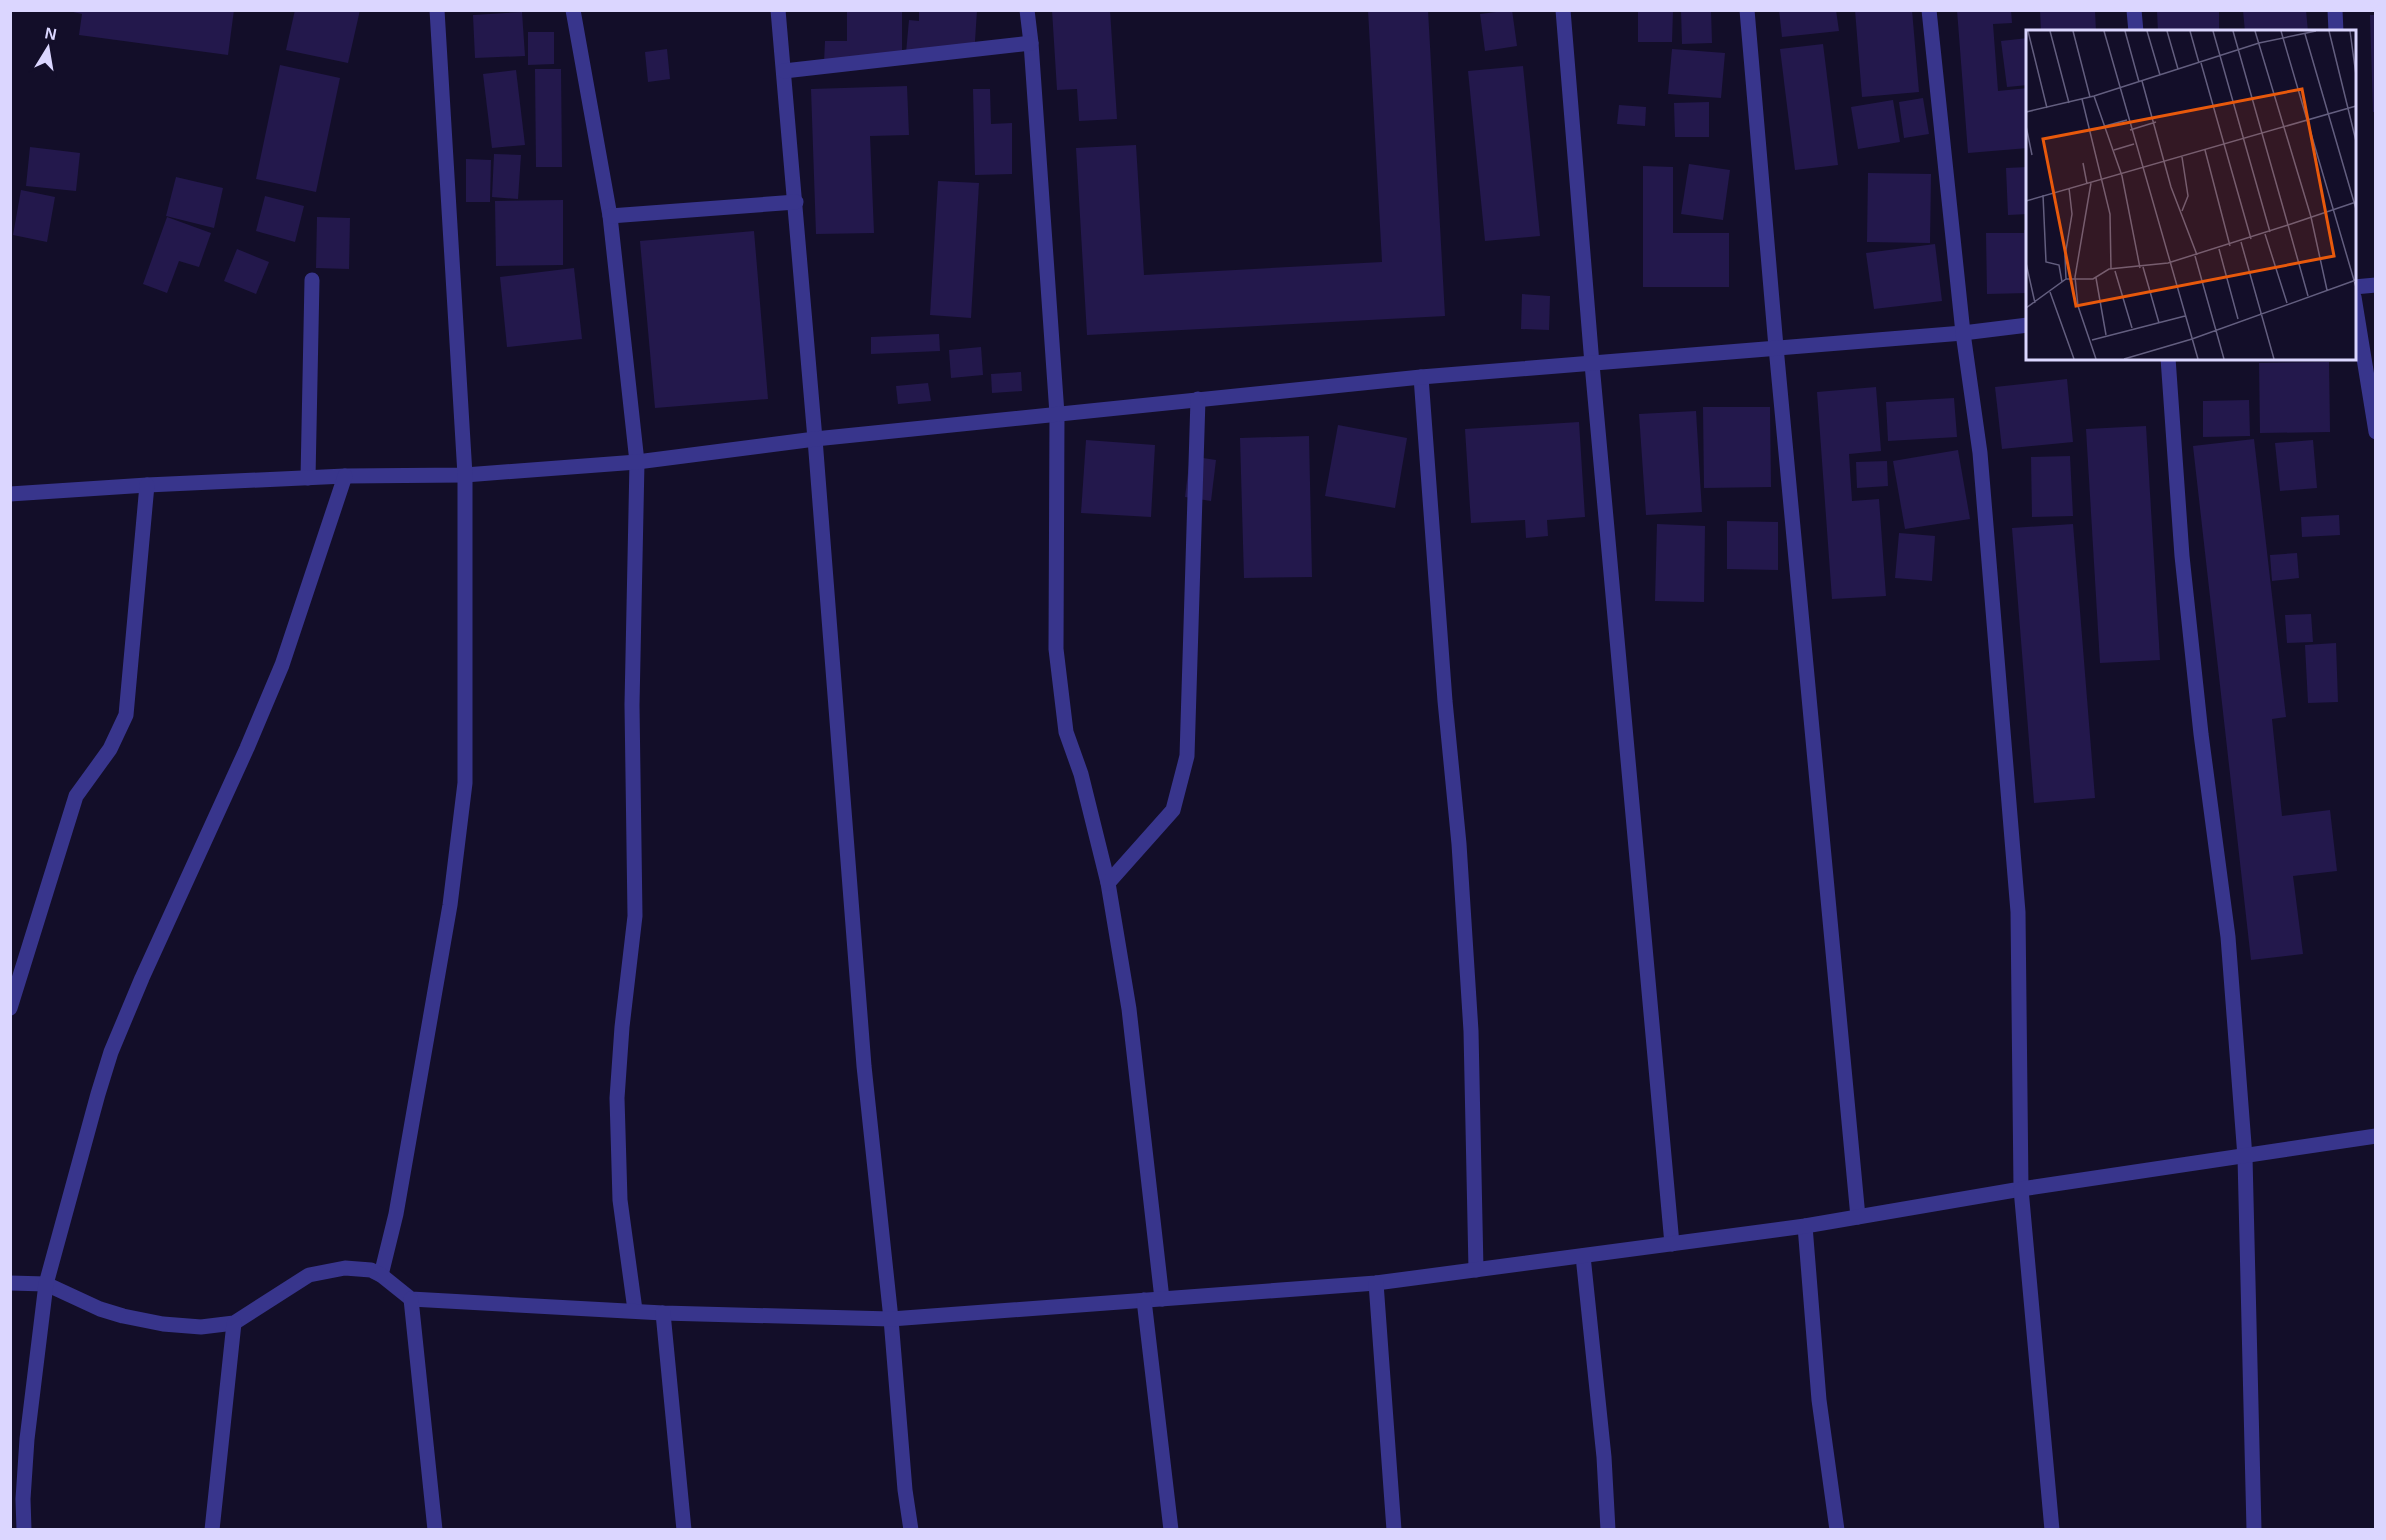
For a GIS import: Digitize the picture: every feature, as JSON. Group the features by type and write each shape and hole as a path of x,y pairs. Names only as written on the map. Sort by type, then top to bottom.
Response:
{"street":[{"path":"381,1275 396,1214 450,905 465,783 465,475 437,10"},
{"path":"573,10 610,216 637,462 632,705 634,916 617,1098 620,1200 635,1310"},
{"path":"778,10 796,202 864,1066 891,1319 906,1490 912,1530"},
{"path":"1027,10 1057,414 1056,649 1066,732 1082,774 1108,883 1129,1010 1162,1299"},
{"path":"1563,10 1592,364 1672,1244"},
{"path":"1747,10 1776,347 1858,1217"},
{"path":"1929,10 1963,333 1980,453 2018,912 2021,1189 2052,1530"},
{"path":"2134,10 2136,30"},
{"path":"2335,10 2336,30"},
{"path":"783,71 1031,43"},
{"path":"610,216 796,202"},
{"path":"308,478 312,280"},
{"path":"2356,287 2376,285"},
{"path":"2356,303 2376,432"},
{"path":"10,494 345,476 465,475 637,462 815,439 1421,377 1963,333 2026,325"},
{"path":"2168,360 2182,556 2201,734 2228,937 2245,1157 2254,1530"},
{"path":"1421,377 1445,701 1459,844 1471,1031 1476,1270"},
{"path":"1108,883 1173,810 1187,756 1198,399"},
{"path":"24,1530 23,1499 27,1439 46,1284 111,1052 282,665 345,476"},
{"path":"10,1008 76,796 110,749 126,715 147,485"},
{"path":"10,1283 46,1284 100,1309 123,1316 163,1324 201,1327 234,1323 309,1275 359,1267 381,1275 411,1299 663,1313 891,1319 1376,1283 1804,1226 2021,1189 2376,1136"},
{"path":"1804,1226 1819,1400 1837,1530"},
{"path":"1582,1256 1604,1457 1608,1530"},
{"path":"1376,1283 1394,1530"},
{"path":"411,1299 435,1530"},
{"path":"1144,1300 1171,1530"},
{"path":"663,1313 684,1530"},
{"path":"212,1530 234,1323"}],"building":[{"path":"64,10 234,10 228,55 79,35 82,14"},
{"path":"295,10 360,10 348,63 286,50"},
{"path":"847,10 902,10 902,64 824,63 825,41 847,41"},
{"path":"919,10 977,10 974,57 906,53 909,20 919,21"},
{"path":"1052,10 1110,10 1117,119 1079,121 1077,89 1057,90"},
{"path":"1368,10 1428,10 1445,316 1087,335 1076,148 1136,145 1144,275 1382,262"},
{"path":"1512,10 1517,46 1485,51 1480,14"},
{"path":"1638,10 1673,10 1672,42 1638,42"},
{"path":"1681,10 1711,10 1712,43 1682,44"},
{"path":"1779,10 1836,10 1839,31 1782,37"},
{"path":"1855,10 1912,10 1919,92 1862,97"},
{"path":"1957,10 2011,10 2012,23 1993,24 1998,91 2026,88 2026,148 1968,153"},
{"path":"2040,10 2095,10 2096,30 2041,30"},
{"path":"2219,10 2219,30 2158,30 2157,11"},
{"path":"2243,10 2306,10 2308,30 2245,30"},
{"path":"522,12 525,56 475,58 473,15"},
{"path":"2370,15 2376,15 2376,112 2373,112"},
{"path":"528,32 554,32 554,64 528,65"},
{"path":"2026,38 2026,85 2007,87 2001,41"},
{"path":"1823,44 1838,165 1795,170 1780,49"},
{"path":"667,49 670,79 648,82 645,52"},
{"path":"1672,49 1725,53 1721,98 1668,94"},
{"path":"280,65 340,78 316,192 256,179"},
{"path":"1523,66 1540,236 1485,241 1468,71"},
{"path":"535,69 561,69 562,167 536,167"},
{"path":"516,70 525,145 492,148 483,74"},
{"path":"907,86 909,135 870,136 874,233 816,234 811,89"},
{"path":"973,89 990,89 991,124 1012,123 1012,174 975,175"},
{"path":"1923,98 1929,134 1904,138 1899,102"},
{"path":"1893,100 1900,142 1858,149 1851,107"},
{"path":"1709,102 1709,137 1675,137 1674,103"},
{"path":"1619,105 1646,107 1645,126 1617,124"},
{"path":"30,147 80,153 76,191 26,186"},
{"path":"494,154 521,155 518,199 492,197"},
{"path":"466,159 491,160 490,202 466,202"},
{"path":"1689,164 1730,170 1723,220 1681,214"},
{"path":"1643,166 1673,167 1673,233 1729,233 1729,287 1643,287"},
{"path":"2026,167 2026,214 2008,215 2006,168"},
{"path":"1868,173 1931,174 1930,243 1867,242"},
{"path":"176,177 223,188 214,228 166,216"},
{"path":"938,181 979,183 971,318 930,315"},
{"path":"21,190 55,197 47,242 13,235"},
{"path":"265,196 304,206 295,242 256,231"},
{"path":"563,200 563,265 496,266 495,201"},
{"path":"167,217 211,233 199,267 179,261 167,293 143,284"},
{"path":"317,217 350,218 349,269 316,268"},
{"path":"2026,230 2026,293 1987,294 1986,233 2024,233"},
{"path":"754,231 768,399 655,408 640,241"},
{"path":"1935,244 1942,301 1874,309 1866,253"},
{"path":"237,249 269,262 256,294 224,281"},
{"path":"574,268 582,339 507,347 500,277"},
{"path":"1522,294 1550,296 1549,330 1521,329"},
{"path":"939,334 940,351 871,354 871,337"},
{"path":"981,347 983,375 951,378 949,350"},
{"path":"2329,362 2330,432 2260,433 2259,363"},
{"path":"1021,372 1022,391 992,393 991,374"},
{"path":"2067,379 2073,442 2002,449 1995,387"},
{"path":"928,383 931,401 898,404 896,386"},
{"path":"1876,387 1881,451 1849,454 1852,501 1879,499 1886,596 1832,599 1817,392"},
{"path":"1954,398 1957,437 1888,441 1886,402"},
{"path":"2249,400 2250,436 2203,437 2203,401"},
{"path":"1703,407 1770,407 1771,487 1704,488"},
{"path":"1696,411 1702,512 1646,515 1639,414"},
{"path":"1579,422 1585,517 1547,520 1548,536 1526,538 1525,520 1471,523 1465,429"},
{"path":"1338,425 1407,438 1395,508 1325,496"},
{"path":"2146,426 2160,660 2100,663 2086,429"},
{"path":"1309,436 1312,577 1244,578 1240,438"},
{"path":"2254,439 2286,717 2272,719 2282,816 2330,810 2337,871 2293,876 2303,954 2251,960 2193,446"},
{"path":"1086,440 1155,445 1151,517 1081,513"},
{"path":"2313,440 2317,488 2280,491 2275,443"},
{"path":"1958,450 1970,519 1905,529 1893,461"},
{"path":"1190,456 1216,460 1211,501 1185,497"},
{"path":"2070,456 2073,516 2032,517 2031,457"},
{"path":"1887,461 1888,486 1857,488 1856,462"},
{"path":"2339,515 2340,535 2302,537 2301,517"},
{"path":"1727,521 1778,522 1778,570 1727,569"},
{"path":"1657,524 1705,526 1704,602 1655,601"},
{"path":"2073,524 2095,798 2034,803 2012,528"},
{"path":"1899,533 1935,536 1932,581 1895,578"},
{"path":"2297,553 2299,578 2272,581 2270,555"},
{"path":"2311,614 2313,642 2287,643 2285,615"},
{"path":"2336,643 2338,702 2308,703 2305,645"}]}
